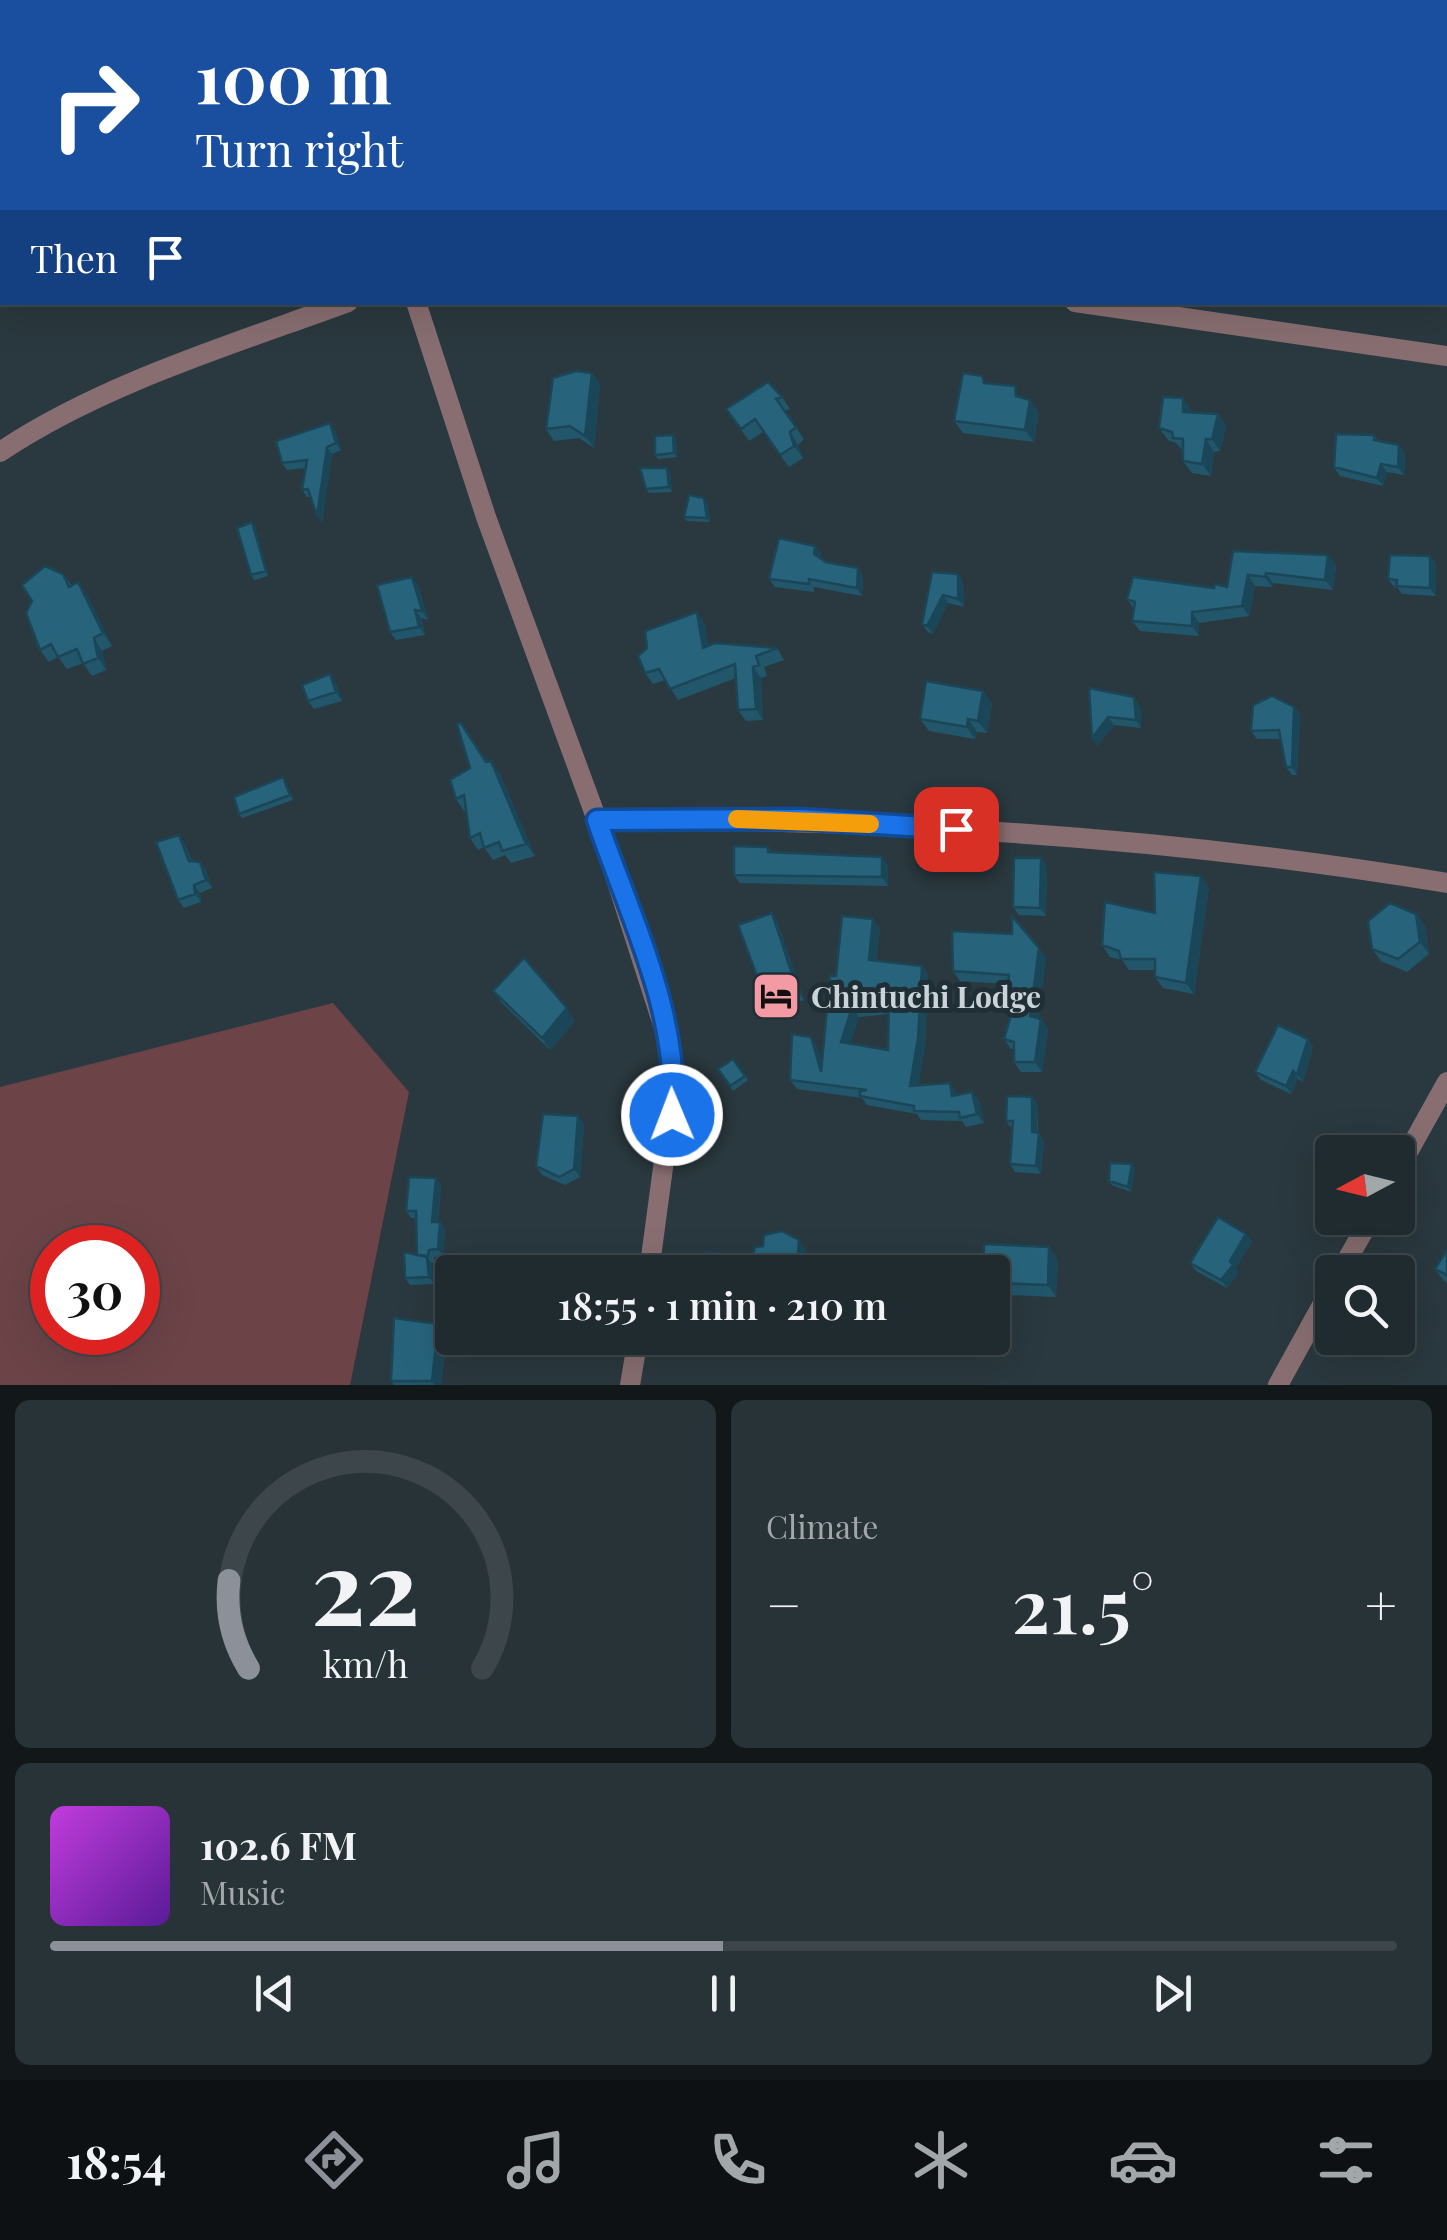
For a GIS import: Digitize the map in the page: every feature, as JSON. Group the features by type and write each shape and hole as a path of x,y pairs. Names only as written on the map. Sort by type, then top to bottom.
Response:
{"street":[{"path":"0,452 34,429 200,356 340,305"},
{"path":"417,305 486,517 653,985 674,1086 651,1255"},
{"path":"1096,305 1447,356"},
{"path":"597,820 799,819 1074,837 1447,883"},
{"path":"1415,1139 1447,1082"},
{"path":"1278,1385 1315,1318"},
{"path":"630,1385 635,1355"}],"shaded area":[{"path":"333,1003 409,1092 350,1385 0,1385 0,1087"}],"building":[{"path":"576,371 592,373 585,436 570,426 546,429 553,378"},
{"path":"963,373 982,376 984,383 1015,386 1016,396 1030,400 1025,430 954,421"},
{"path":"768,382 782,397 776,399 796,427 790,432 794,446 780,455 755,419 741,429 726,409"},
{"path":"1163,397 1183,398 1183,412 1218,414 1212,439 1206,439 1202,464 1183,461 1183,439 1173,438 1172,432 1159,428"},
{"path":"330,423 336,443 327,447 317,516 308,489 302,490 307,460 282,463 276,441"},
{"path":"1336,434 1374,435 1374,440 1399,445 1398,467 1381,464 1377,478 1334,467"},
{"path":"673,435 674,453 655,455 655,436"},
{"path":"640,468 667,468 669,487 646,489"},
{"path":"689,495 704,498 707,518 684,517"},
{"path":"252,522 266,571 251,575 237,528"},
{"path":"779,538 815,546 814,554 826,562 858,568 857,588 809,579 809,584 769,579"},
{"path":"1233,551 1328,555 1325,580 1266,573 1265,577 1248,575 1242,606 1192,612 1192,626 1132,621 1135,602 1127,599 1133,577 1227,587"},
{"path":"1390,555 1430,556 1430,588 1396,586 1397,580 1388,579"},
{"path":"45,566 63,574 69,587 78,582 103,633 94,638 98,658 83,664 77,649 58,657 51,644 40,650 26,613 32,601 22,585"},
{"path":"932,572 958,574 958,599 943,595 927,626 922,624"},
{"path":"412,577 422,611 415,610 419,627 390,632 377,585"},
{"path":"697,612 703,648 715,643 777,648 756,656 756,709 738,710 735,664 670,689 659,669 645,673 638,656 647,648 645,631"},
{"path":"330,674 336,692 308,701 302,685"},
{"path":"926,681 983,691 978,721 968,719 967,727 920,719"},
{"path":"1089,688 1134,697 1136,720 1108,717 1092,738"},
{"path":"1272,696 1294,707 1292,767 1286,767 1279,730 1251,731 1253,705"},
{"path":"461,723 486,762 491,761 526,844 502,851 499,842 484,848 480,833 470,838 464,795 456,799 450,780 470,768 457,724"},
{"path":"283,777 290,795 239,814 234,797"},
{"path":"179,835 189,861 200,862 206,880 194,885 195,894 178,900 156,842"},
{"path":"734,846 768,847 768,852 882,857 882,877 734,875"},
{"path":"1014,858 1041,858 1040,908 1013,907"},
{"path":"1154,872 1201,876 1186,983 1155,977 1155,959 1121,959 1119,951 1102,945 1105,902 1155,913"},
{"path":"1390,903 1416,914 1420,942 1398,959 1372,949 1368,921"},
{"path":"772,913 798,992 766,1000 738,925"},
{"path":"842,916 873,919 869,960 922,966 918,1038 910,1086 950,1083 952,1096 972,1092 977,1114 960,1118 959,1112 914,1111 914,1106 860,1096 860,1091 867,1090 790,1080 792,1034 811,1037 821,1072 830,976 836,976","holes":["889,1004 888,1050 841,1042 852,1008"]},
{"path":"1012,916 1039,948 1030,1016 1041,1019 1035,1062 1014,1062 1014,1042 1004,1039 1018,991 1008,990 1009,975 953,971 952,931 1012,934"},
{"path":"524,958 567,1008 542,1038 493,991"},
{"path":"1278,1025 1308,1039 1297,1074 1293,1071 1286,1086 1255,1072"},
{"path":"733,1059 745,1076 730,1086 718,1069"},
{"path":"1007,1096 1032,1097 1032,1132 1039,1133 1036,1166 1010,1164 1013,1121 1006,1121"},
{"path":"543,1114 578,1116 574,1169 559,1177 536,1166"},
{"path":"1110,1163 1132,1164 1128,1187 1109,1181"},
{"path":"409,1177 436,1178 432,1222 440,1222 438,1249 429,1250 428,1256 418,1255 427,1257 429,1277 405,1278 404,1252 417,1255 416,1211 406,1211"},
{"path":"1218,1217 1246,1234 1230,1261 1233,1265 1221,1280 1190,1263"},
{"path":"782,1231 799,1240 798,1255 753,1255 755,1247 763,1246 764,1235"},
{"path":"984,1244 1049,1247 1048,1285 1010,1283 1010,1255 984,1255"},
{"path":"1447,1250 1447,1275 1435,1269"},
{"path":"394,1318 435,1324 432,1381 391,1381"}],"slow traffic":[{"path":"737,819 870,824"}],"place":[{"name":"Chintuchi Lodge","path":"776,996"}],"route":[{"path":"672,1115 674,1086 665,1031 597,820 799,819 956,829"}]}
